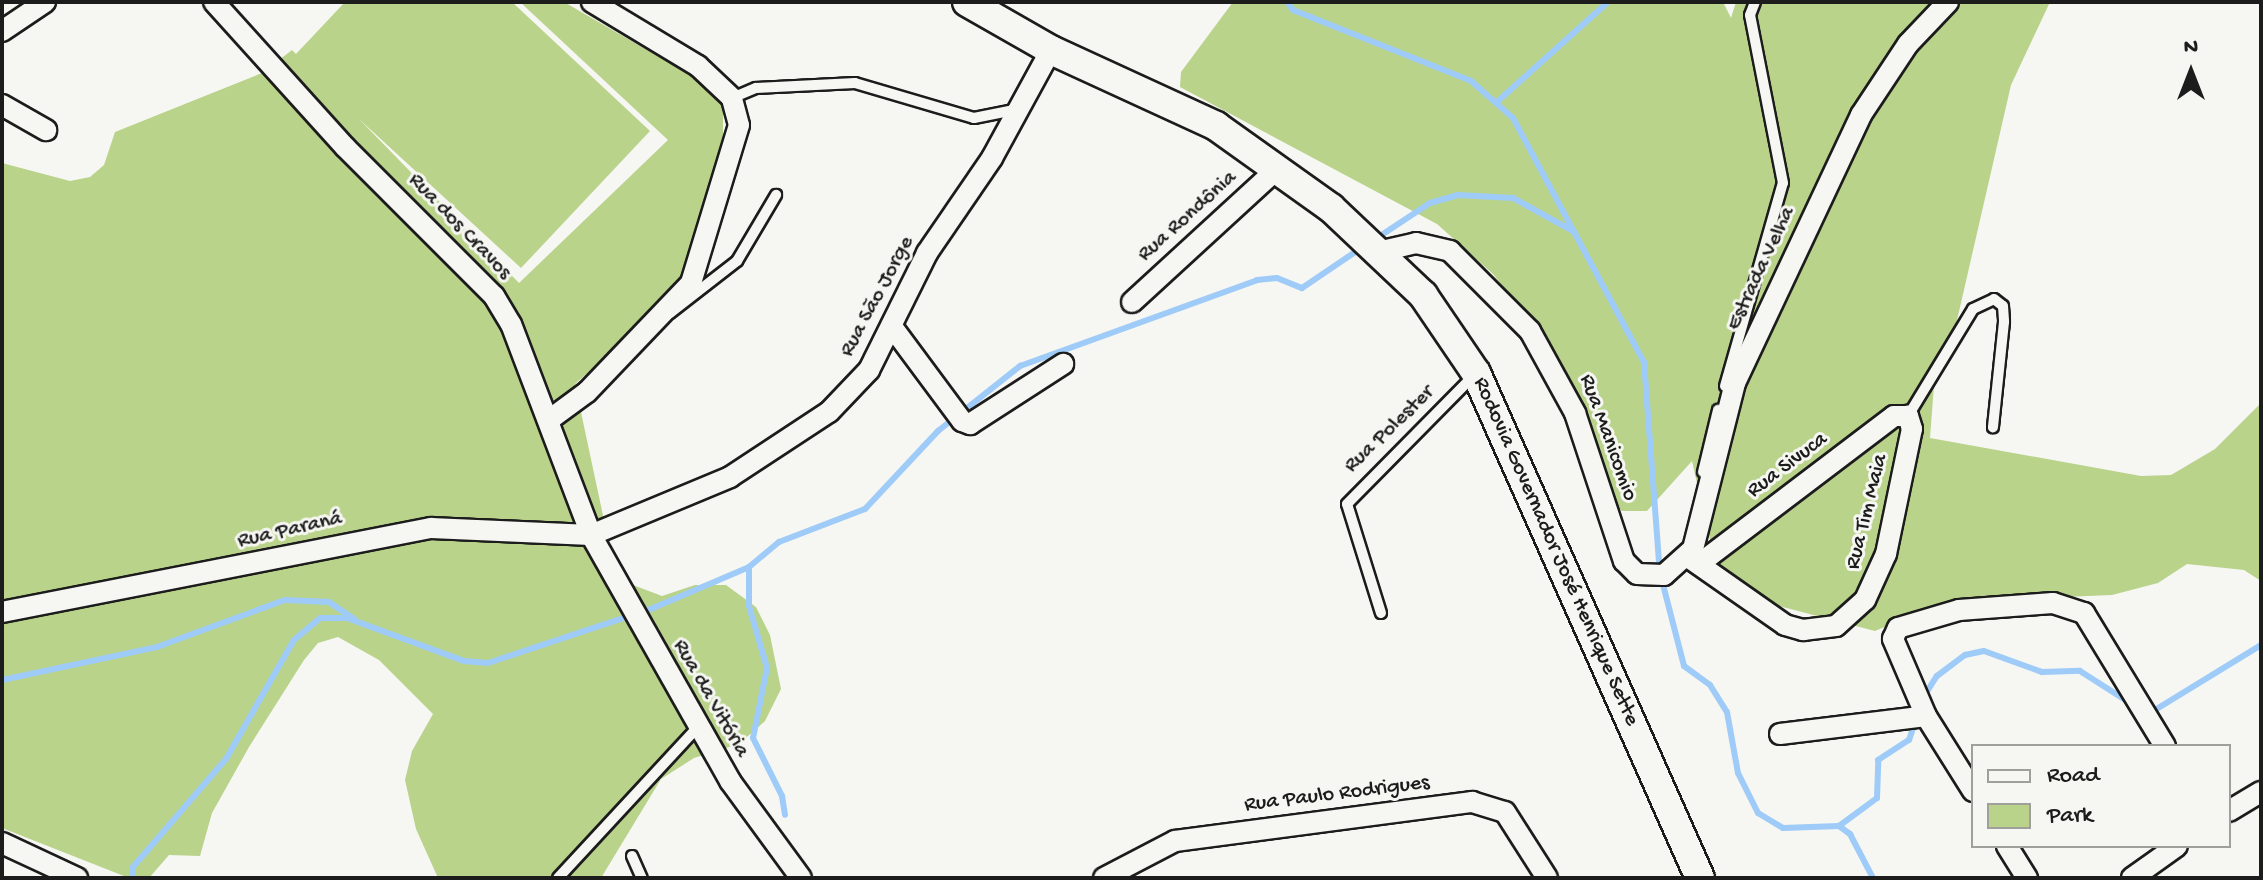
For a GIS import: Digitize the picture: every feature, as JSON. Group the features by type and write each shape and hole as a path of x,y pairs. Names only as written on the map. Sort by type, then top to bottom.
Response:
{"main road":[{"name":"Rodovia Governador José Henrique Sette","path":"967,2 1051,50 1216,126 1278,168 1382,251 1423,295 1476,373 1700,878"}],"street":[{"path":"2,31 45,2"},
{"name":"Rua dos Cravos","path":"214,2 345,147 494,296 549,420 591,535"},
{"path":"549,420 668,314 701,259 739,125 732,98 698,66 592,2"},
{"name":"Estrada Velha","path":"1694,560 1735,383 1880,82 1948,2"},
{"name":"Rua São Jorge","path":"591,535 730,477 779,449 829,412 869,370 893,328 927,253 1021,109 1051,50"},
{"path":"2,105 46,130"},
{"name":"Rua Rondônia","path":"1132,302 1278,168"},
{"name":"Rua Manicomio","path":"1382,251 1416,243 1450,251 1530,331 1575,413 1624,561 1637,574 1664,575 1694,560"},
{"path":"893,328 962,421 970,424 1063,364"},
{"name":"Rua Sivuca","path":"1694,560 1894,416 1908,416"},
{"name":"Rua Tim Maia","path":"1694,560 1785,625 1819,630 1851,616 1874,585 1886,554 1912,429 1908,416"},
{"name":"Rua Paraná","path":"2,612 431,528 591,535"},
{"name":"Rua da Vitória","path":"591,535 698,727 801,878"},
{"path":"1971,788 1926,716 1894,648 1898,628 1959,610 2072,606 2096,626 2164,744"},
{"path":"1780,734 1926,716"},
{"path":"2231,810 2261,792"},
{"name":"Rua Paulo Rodrigues","path":"1104,878 1175,841 1472,802 1505,812 1547,878"},
{"path":"2,843 77,878"},
{"path":"2008,848 2027,878"},
{"path":"2132,878 2174,848"}],"lane":[{"path":"1694,560 1741,313 1771,243 1783,183 1750,15 1755,2"},
{"path":"732,98 756,88 855,83 974,118 1021,109"},
{"path":"668,314 685,308 737,261 776,195"},
{"path":"1908,416 1973,309 1994,299 2003,306 2004,322 1993,427"},
{"name":"Rua Polester","path":"1381,613 1347,504 1476,373"},
{"path":"558,878 698,727"},
{"path":"632,856 642,878"}],"green space":[{"path":"345,2 512,2 650,131 521,268 359,119 519,283 668,140 520,2 564,2 711,87 723,104 723,147 691,263 673,297 575,384 611,553 633,585 662,596 695,585 726,585 756,607 770,635 781,689 765,721 739,744 694,758 661,779 601,878 438,878 416,829 405,780 412,751 433,714 379,660 338,637 318,643 304,660 249,747 212,813 200,856 169,855 149,878 129,878 2,828 2,163 70,181 90,177 104,165 115,132 262,73 292,50 296,54"},
{"path":"1233,2 1723,2 1731,18 1736,2 2050,2 2011,85 1955,329 1935,372 1930,438 2141,476 2171,475 2215,449 2261,403 2261,581 2244,570 2187,564 2158,583 2112,595 1943,602 1875,631 1760,601 1716,566 1692,461 1647,511 1622,511 1611,503 1572,384 1552,350 1493,274 1437,224 1180,87 1181,72"}],"waterway":[{"path":"1287,2 1293,10 1471,81 1513,118 1644,362 1660,573 1684,666 1710,685 1727,712 1738,773 1758,813 1783,828 1839,826 1850,834 1873,878"},
{"path":"1498,101 1608,2"},
{"path":"1374,240 1430,203 1458,195 1513,198 1573,231"},
{"path":"133,878 133,867 226,759 294,640 320,618 347,618 464,661 488,663 653,608 749,567 779,542 865,509 938,431 1020,366 1257,280 1277,278 1302,288 1361,248"},
{"path":"749,567 749,606 767,668 753,738 782,796 785,815"},
{"path":"2,680 157,647 285,600 329,602 354,619"},
{"path":"2150,713 2261,645"},
{"path":"1923,698 1937,676 1965,655 1984,651 2042,672 2080,671 2130,703"},
{"path":"1839,826 1877,798 1878,760 1909,740 1916,720"}]}
